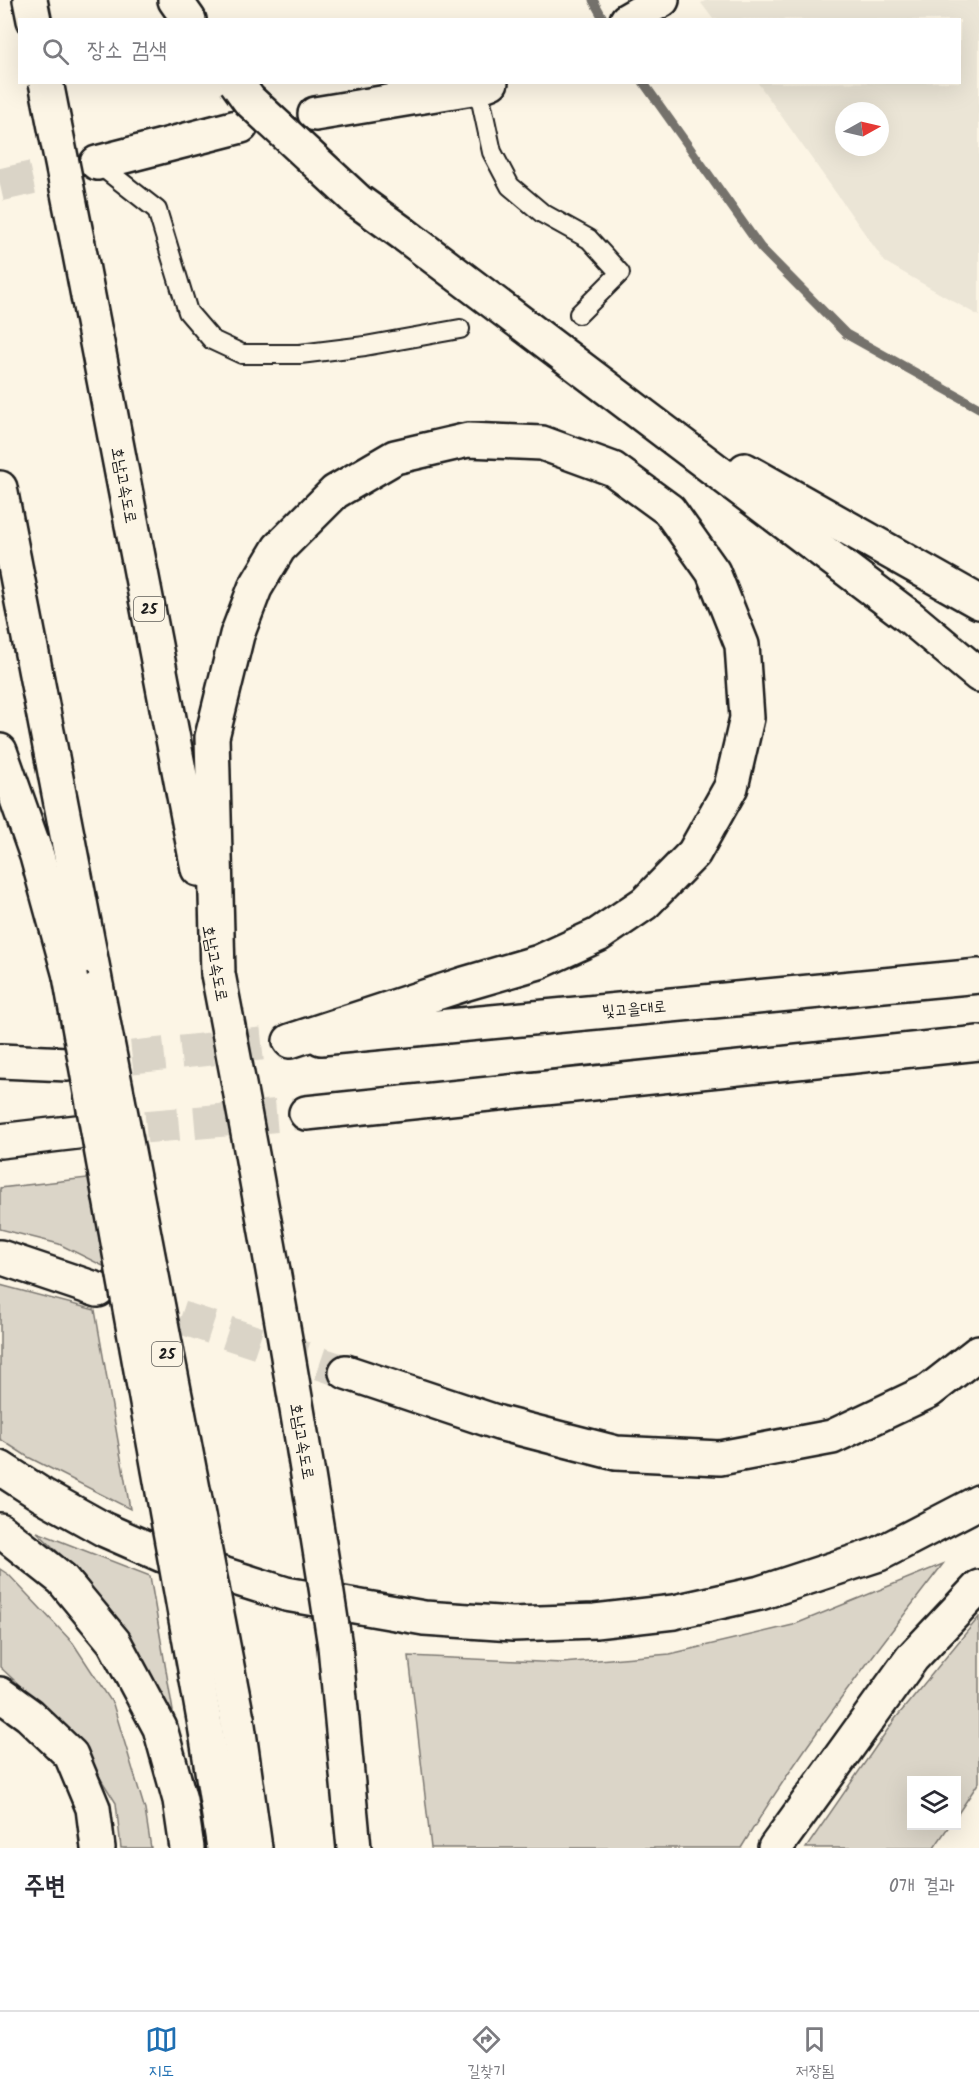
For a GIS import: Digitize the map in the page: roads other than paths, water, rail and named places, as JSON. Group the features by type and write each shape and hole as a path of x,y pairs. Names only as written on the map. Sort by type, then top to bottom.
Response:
{"main road":[{"path":"30,0 34,18"},
{"path":"175,0 188,18"},
{"path":"630,18 662,0"},
{"name":"호남고속도로","path":"46,84 271,1255 335,1646 354,1848"},
{"path":"237,84 249,100 358,201 633,406 911,618 979,675"},
{"path":"315,114 485,85"},
{"path":"97,163 241,126"},
{"path":"633,406 979,602"},
{"name":"빛고을대로","path":"218,974 212,737 237,635 255,588 279,548 335,492 395,457 468,440 542,443 613,469 669,510 713,572 742,645 747,718 731,787 694,853 645,903 598,935 539,962 290,1041 979,976"},
{"name":"25","path":"0,488 83,983 237,1718 255,1848"},
{"path":"0,751 83,983 224,1848"},
{"path":"306,1113 979,1043"},
{"path":"0,1061 68,1064 0,1072"},
{"path":"0,1141 77,1132"},
{"path":"0,1257 98,1290"},
{"path":"345,1372 499,1423 616,1453 720,1458 832,1437 929,1391 979,1352"},
{"path":"0,1468 42,1495 105,1530 162,1555 275,1591 424,1618 513,1624 595,1621 674,1612 760,1593 879,1554 979,1502"},
{"path":"0,1530 62,1579 114,1642 160,1728 180,1800 187,1848"},
{"path":"775,1848 912,1658 979,1587"},
{"path":"0,1694 29,1715 70,1755 93,1808 98,1848"}],"lane":[{"path":"485,85 492,152 510,186 542,213 589,239 620,273 579,314"},
{"path":"97,163 157,210 188,312 212,340 242,354 300,354 365,346 460,329"}],"waterway":[{"path":"593,0 603,18"},
{"path":"644,84 761,248 846,334 979,408"}],"tunnel":[{"path":"0,185 92,164"},
{"path":"83,1062 290,1041"},
{"path":"97,1131 306,1113"},
{"path":"134,1302 346,1372"}]}
